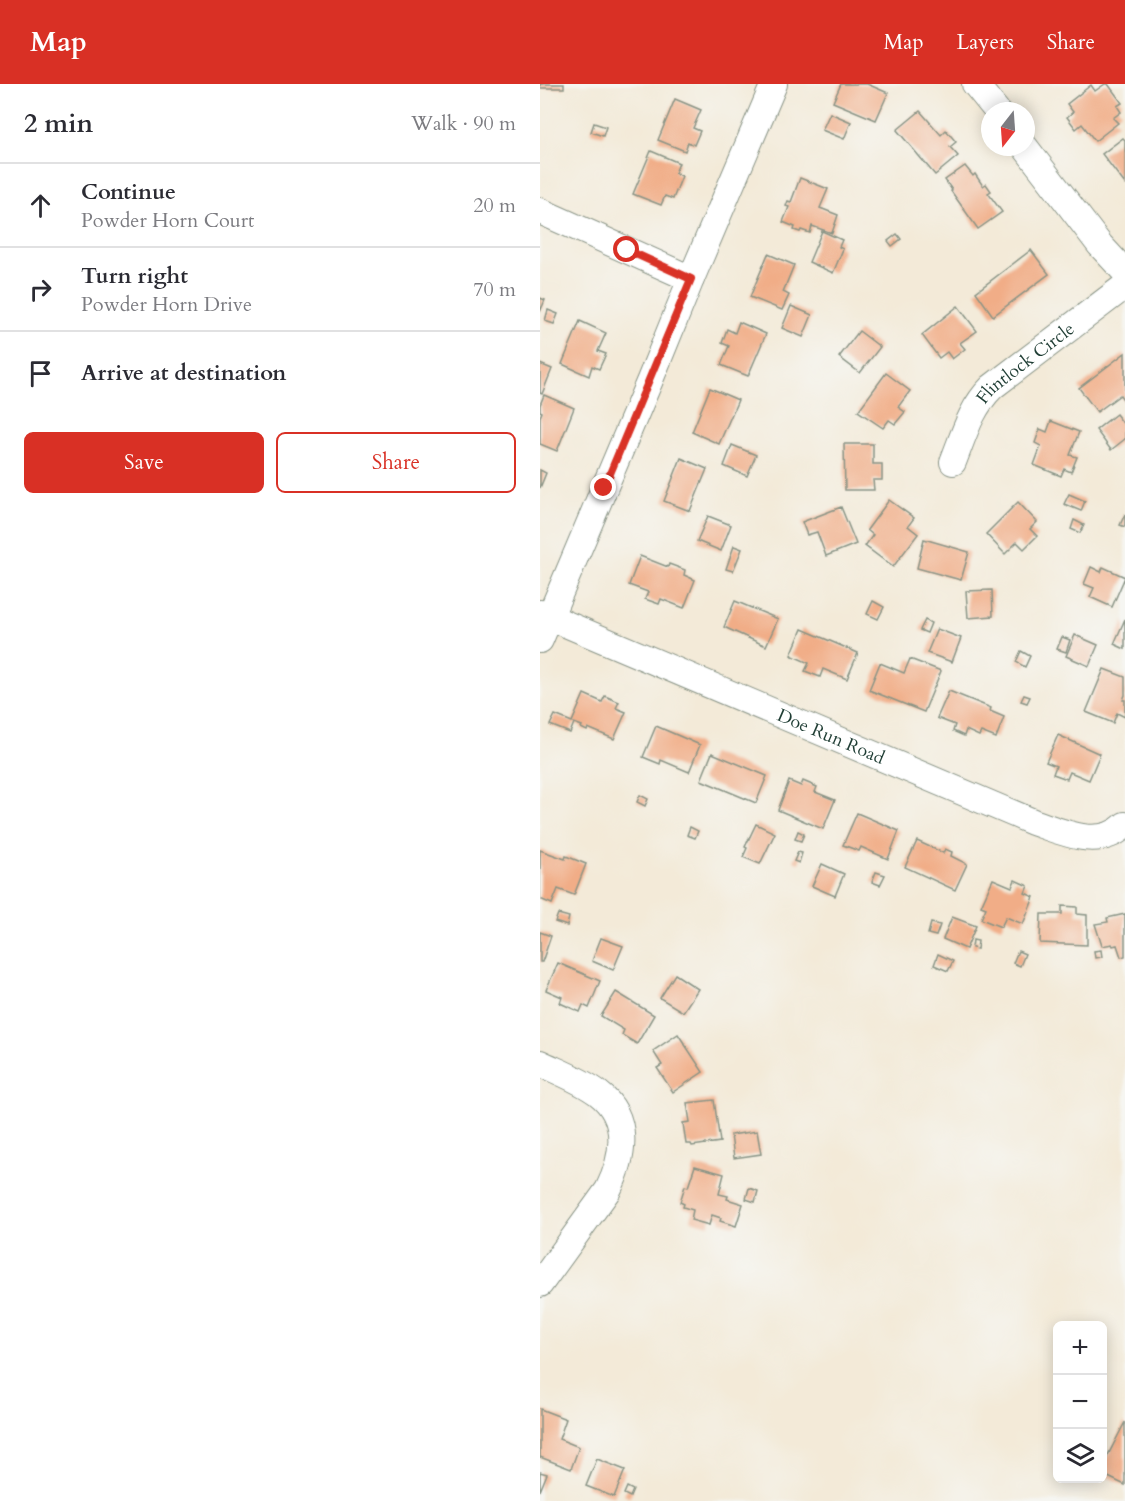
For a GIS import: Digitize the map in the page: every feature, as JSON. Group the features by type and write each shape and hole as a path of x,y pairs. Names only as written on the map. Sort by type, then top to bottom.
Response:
{"street":[{"path":"540,640 545,615 650,380 774,84"},
{"path":"975,84 990,102"},
{"path":"1032,156 1100,245 1125,272"},
{"path":"540,211 691,279"},
{"name":"Flintlock Circle","path":"954,462 974,409 981,398 992,387 1125,286"},
{"name":"Doe Run Road","path":"545,615 1034,822 1075,837 1110,834 1125,825"},
{"path":"540,1063 597,1092 604,1099 615,1113 621,1128 622,1150 615,1177 608,1190 540,1284"}],"building":[{"path":"540,84 564,84 564,88 540,88"},
{"path":"841,84 867,84 888,93 876,120 833,102"},
{"path":"1108,84 1122,103 1117,106 1121,112 1113,118 1118,123 1095,141 1082,124 1076,129 1067,117 1073,112 1067,104 1091,85 1095,91"},
{"path":"675,99 701,110 693,128 700,131 694,145 688,142 685,151 658,140"},
{"path":"920,111 941,135 946,130 956,142 950,147 958,156 935,175 897,130"},
{"path":"830,113 851,122 844,139 822,130"},
{"path":"594,123 606,127 603,136 591,132"},
{"path":"1123,138 1125,140 1125,184 1102,154"},
{"path":"651,151 679,163 675,173 682,176 673,199 665,196 661,205 633,194"},
{"path":"965,166 973,176 975,174 983,186 986,184 991,191 988,193 1002,212 978,229 945,180"},
{"path":"800,178 828,189 820,208 838,215 832,233 812,226 810,233 801,230 800,232 783,222 789,207 786,206 788,201 791,202"},
{"path":"822,231 842,240 839,247 843,249 833,273 809,262"},
{"path":"897,234 901,239 892,246 888,241"},
{"path":"1031,250 1049,274 993,316 976,292"},
{"path":"768,254 794,265 783,292 789,295 782,310 750,297"},
{"path":"540,298 545,300 540,312"},
{"path":"791,306 812,315 803,337 782,328"},
{"path":"958,306 977,331 960,343 965,349 952,359 947,352 939,358 922,335"},
{"path":"548,310 558,314 554,324 545,321"},
{"path":"580,321 606,333 598,351 606,354 599,369 592,366 589,376 562,364"},
{"path":"739,322 766,334 748,376 721,365 729,346 722,343 727,329 735,333"},
{"path":"859,331 880,347 860,373 839,357"},
{"path":"1125,353 1125,402 1120,395 1097,412 1079,388"},
{"path":"540,364 552,369 542,394 540,393"},
{"path":"886,373 910,391 898,407 905,412 895,424 889,420 883,428 858,411"},
{"path":"710,388 738,400 719,444 692,432"},
{"path":"544,395 574,408 557,451 540,444 542,412 540,405"},
{"path":"1116,414 1125,426 1125,439 1111,450 1096,430"},
{"path":"1051,421 1079,432 1070,455 1077,457 1071,472 1064,469 1061,476 1034,465 1041,446 1035,443 1040,429 1047,432"},
{"path":"844,444 873,444 873,464 882,464 882,480 873,480 874,490 845,490"},
{"path":"732,445 756,455 747,476 724,466"},
{"path":"681,458 707,469 690,511 664,501"},
{"path":"540,470 546,473 540,488"},
{"path":"1069,494 1085,501 1081,511 1064,504"},
{"path":"889,500 914,518 908,526 918,534 893,567 865,546 873,535 867,530"},
{"path":"1018,502 1037,522 1030,529 1037,536 1024,549 1017,542 1005,554 986,534"},
{"path":"841,507 856,544 826,556 817,532 807,535 802,522"},
{"path":"1125,514 1125,527 1120,525"},
{"path":"708,516 731,525 721,551 697,541"},
{"path":"1074,520 1084,525 1080,533 1071,529"},
{"path":"924,539 969,552 961,580 917,568"},
{"path":"734,546 742,549 733,571 726,569"},
{"path":"640,556 668,567 669,564 685,570 684,575 695,580 684,608 661,599 659,604 645,599 648,592 629,585"},
{"path":"1091,567 1101,572 1103,567 1125,577 1112,607 1090,597 1094,588 1084,584"},
{"path":"992,590 993,616 968,618 966,591"},
{"path":"735,601 778,619 766,646 724,627"},
{"path":"873,601 884,607 878,619 867,614"},
{"path":"1125,619 1125,649 1114,644"},
{"path":"925,620 931,623 927,633 920,630"},
{"path":"802,629 858,653 847,679 823,669 820,677 805,671 809,663 791,655"},
{"path":"937,629 961,638 952,662 927,653"},
{"path":"1075,635 1098,645 1089,666 1066,656"},
{"path":"1062,637 1070,640 1066,652 1057,649"},
{"path":"1021,651 1030,656 1025,667 1016,662"},
{"path":"910,659 941,671 924,712 869,690 880,663 904,673"},
{"path":"1104,669 1125,677 1123,700 1125,700 1125,717 1117,713 1113,723 1086,712"},
{"path":"949,691 991,708 990,711 1004,717 996,738 981,732 979,736 966,730 964,736 953,731 955,725 937,718"},
{"path":"584,694 602,702 605,696 619,702 616,708 626,712 614,739 588,728 587,731 574,723 570,733 550,725 555,715 572,722"},
{"path":"1024,695 1030,697 1027,703 1021,701"},
{"path":"656,726 700,745 689,772 661,760 660,764 643,757"},
{"path":"1058,735 1100,754 1089,780 1070,772 1067,779 1053,774 1056,766 1046,762"},
{"path":"712,753 767,776 756,803 701,780"},
{"path":"789,781 801,786 803,781 817,787 815,792 835,800 823,829 778,810"},
{"path":"640,795 648,799 645,806 637,802"},
{"path":"857,813 899,831 888,859 861,847 859,851 843,845"},
{"path":"756,824 775,833 760,864 743,857 747,848 745,847"},
{"path":"690,827 698,831 695,838 687,835"},
{"path":"798,831 804,834 801,841 795,839"},
{"path":"917,841 943,853 945,849 952,852 951,856 967,864 955,890 905,867"},
{"path":"540,850 565,859 566,856 586,864 574,895 558,889 552,904 540,899"},
{"path":"798,852 802,853 799,863 794,861"},
{"path":"822,864 844,874 835,896 812,886"},
{"path":"876,872 885,875 880,885 872,882"},
{"path":"993,879 1012,887 1015,880 1028,886 1025,893 1034,897 1023,924 1006,917 1001,927 981,919 986,908 981,906"},
{"path":"1062,906 1077,907 1077,914 1087,915 1087,945 1040,943 1041,914 1062,914"},
{"path":"558,914 569,917 567,926 555,922"},
{"path":"1125,914 1125,956 1121,957 1117,945 1102,946 1095,924 1108,922 1107,918"},
{"path":"952,917 976,926 966,949 943,939"},
{"path":"931,923 940,925 936,936 928,934"},
{"path":"540,932 551,936 542,962 540,962"},
{"path":"601,938 623,946 613,970 592,961"},
{"path":"973,940 978,941 977,949 972,948"},
{"path":"1101,950 1102,957 1095,958 1094,951"},
{"path":"1018,951 1025,954 1020,966 1013,963"},
{"path":"938,954 953,961 948,971 934,965"},
{"path":"558,963 600,981 589,1008 583,1005 580,1012 560,1003 562,997 546,990"},
{"path":"675,974 698,989 683,1012 660,998"},
{"path":"616,992 654,1015 637,1044 622,1035 624,1030 601,1016"},
{"path":"678,1034 703,1072 673,1092 657,1068 662,1065 653,1051"},
{"path":"714,1100 720,1142 692,1146 686,1144 683,1123 690,1122 687,1103"},
{"path":"757,1131 761,1154 734,1158 731,1135"},
{"path":"695,1166 724,1174 719,1194 743,1204 736,1226 720,1221 721,1218 712,1215 709,1225 691,1220 693,1210 683,1207 684,1204 680,1202"},
{"path":"749,1188 758,1191 755,1202 746,1199"},
{"path":"540,1409 566,1419 559,1439 579,1447 571,1469 540,1457"},
{"path":"1125,1422 1125,1485 1107,1476 1107,1457"},
{"path":"597,1459 625,1470 614,1497 586,1486"},
{"path":"540,1472 547,1474 540,1491"},
{"path":"627,1487 633,1490 630,1497 624,1494"}],"route":[{"path":"604,488 691,279 627,250"}]}
